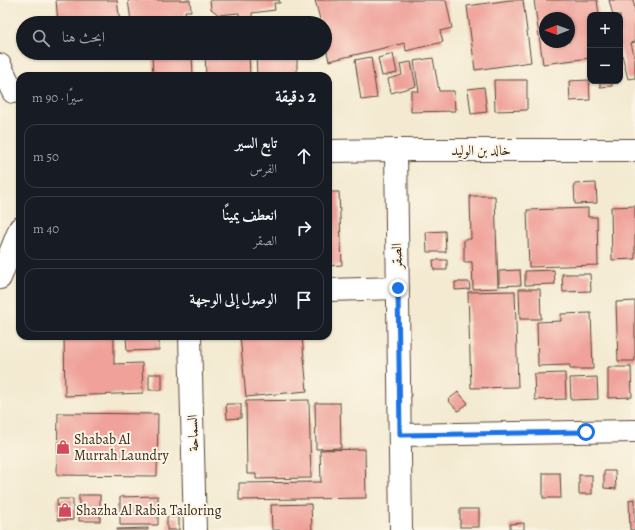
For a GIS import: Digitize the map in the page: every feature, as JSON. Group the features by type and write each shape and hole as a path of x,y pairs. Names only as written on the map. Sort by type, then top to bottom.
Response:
{"street":[{"path":"0,65 11,92"},
{"name":"الصقر","path":"396,150 401,530"},
{"name":"خالد بن الوليد","path":"332,151 635,150"},
{"path":"0,232 16,226"},
{"path":"0,278 16,238"},
{"path":"332,290 398,288"},
{"name":"السماحة","path":"190,340 195,530"},
{"path":"400,435 635,431"}],"building":[{"path":"56,0 117,0 119,16 57,16"},
{"path":"128,0 190,0 191,11 185,11 186,16 130,16"},
{"path":"210,0 279,0 280,3 274,3 275,10 252,13 252,16 240,16 239,13 219,15 211,9"},
{"path":"315,0 446,0 452,28 440,31 443,42 406,51 405,43 329,61 332,60 332,16 319,16"},
{"path":"510,0 523,0 531,62 475,70 467,6"},
{"path":"534,0 597,0 599,12 587,12 587,58 543,64 541,48 575,48 575,12 539,12 539,36"},
{"path":"609,0 633,0 635,9 635,42 631,43 635,59 635,78 628,79 623,59 623,12 612,12"},
{"path":"393,54 397,73 382,76 378,58"},
{"path":"371,57 377,98 361,100 355,60"},
{"path":"433,58 439,91 454,91 455,111 411,112 411,91 419,91 414,61"},
{"path":"152,60 192,60 193,72 153,72"},
{"path":"205,60 249,60 250,72 206,72"},
{"path":"256,60 297,60 297,72 257,72"},
{"path":"411,62 416,86 391,93 388,79 402,75 400,64"},
{"path":"494,80 527,80 527,110 495,111"},
{"path":"587,80 587,84 589,84 590,100 570,101 569,81"},
{"path":"600,84 612,84 612,86 600,87"},
{"path":"484,87 487,112 471,114 468,89"},
{"path":"596,183 597,203 575,204 574,184"},
{"path":"332,192 339,192 342,265 332,266"},
{"path":"470,196 495,196 498,288 473,289 472,262 464,262 464,239 471,239"},
{"path":"635,206 635,259 612,260 611,207"},
{"path":"588,208 588,217 597,217 598,265 529,267 527,210"},
{"path":"445,231 446,252 427,252 426,232"},
{"path":"433,260 447,260 447,270 434,270"},
{"path":"520,270 521,285 499,286 499,271"},
{"path":"554,270 555,284 525,285 525,271"},
{"path":"562,274 590,274 591,291 563,292"},
{"path":"455,282 469,282 470,289 455,290"},
{"path":"519,289 540,289 541,319 520,319"},
{"path":"515,291 518,387 471,388 468,292"},
{"path":"635,301 635,361 618,361 616,302"},
{"path":"591,313 593,369 570,369 570,365 538,366 537,322 561,321 561,314"},
{"path":"64,340 114,340 114,364 142,363 143,393 65,396"},
{"path":"126,340 159,340 159,350 127,351"},
{"path":"240,340 302,340 307,391 246,397"},
{"path":"608,367 631,367 632,397 608,398"},
{"path":"565,373 566,399 535,400 534,374"},
{"path":"149,374 162,374 162,390 149,390"},
{"path":"597,377 598,399 571,400 570,378"},
{"path":"458,392 468,403 458,411 448,400"},
{"path":"309,400 311,478 256,479 256,474 247,474 246,401"},
{"path":"315,403 340,403 341,448 316,449"},
{"path":"226,404 241,404 241,418 227,419"},
{"path":"58,413 158,414 157,476 57,475"},
{"path":"365,449 366,498 239,500 239,483 321,482 320,450"},
{"path":"604,471 615,471 616,489 604,488"},
{"path":"543,473 560,473 561,498 543,498"},
{"path":"579,475 592,475 592,494 579,494"},
{"path":"79,495 100,495 100,521 79,521"},
{"path":"158,496 158,525 120,525 120,497"},
{"name":"Shazha Al Rabia Tailoring","path":"57,499 73,499 73,520 58,520"},
{"path":"635,499 635,530 630,530 629,500"},
{"path":"311,504 312,530 272,530 271,505"},
{"path":"460,509 479,509 479,527 460,527"},
{"path":"167,517 179,517 179,530 167,530"},
{"path":"524,523 524,530 510,530 510,524"},
{"path":"148,528 148,530 117,530 117,529"}],"place":[{"name":"Shabab Al Murrah Laundry","path":"63,447"},
{"name":"Shazha Al Rabia Tailoring","path":"65,510"}],"route":[{"path":"398,288 400,435 586,432"}]}
